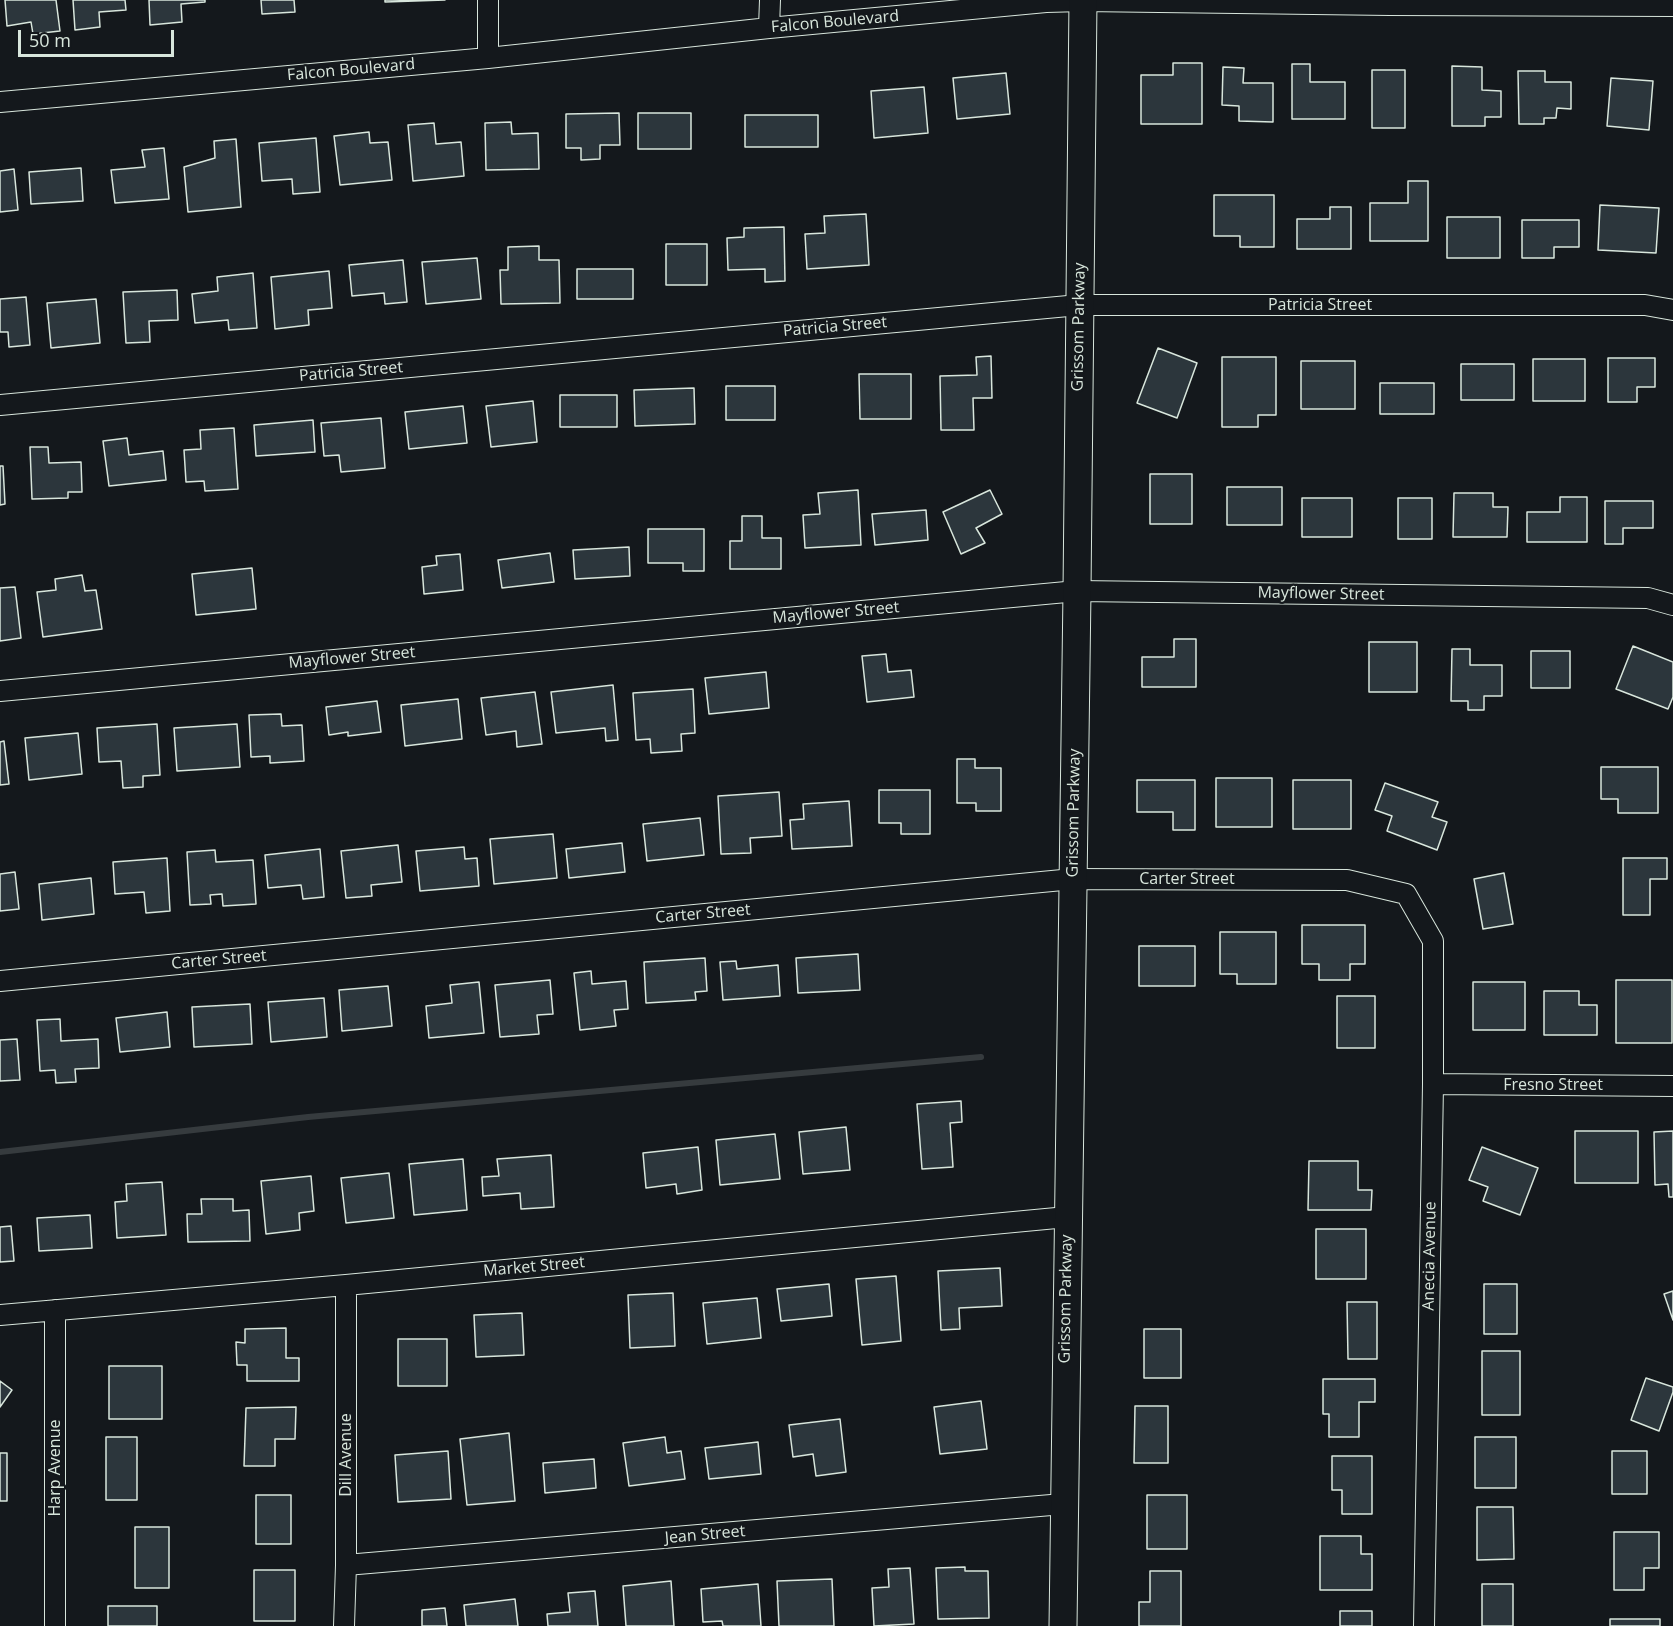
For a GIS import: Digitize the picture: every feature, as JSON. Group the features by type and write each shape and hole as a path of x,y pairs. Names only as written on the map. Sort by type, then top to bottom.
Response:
{"main road":[{"name":"Grissom Parkway","path":"1063,1626 1083,0"}],"street":[{"path":"488,0 488,58"},
{"path":"770,0 770,28"},
{"name":"Falcon Boulevard","path":"0,102 488,58 1046,2 1083,0 1673,6"},
{"name":"Patricia Street","path":"0,405 1079,305 1645,305 1673,310"},
{"name":"Mayflower Street","path":"0,691 1077,591 1648,598 1673,606"},
{"name":"Carter Street","path":"0,981 1073,879 1347,880 1406,894"},
{"name":"Anecia Avenue","path":"1406,894 1432,941 1433,1084 1424,1626"},
{"name":"Fresno Street","path":"1433,1084 1673,1086"},
{"name":"Market Street","path":"0,1315 1067,1217"},
{"name":"Dill Avenue","path":"344,1626 346,1285"},
{"name":"Harp Avenue","path":"55,1310 55,1626"},
{"name":"Jean Street","path":"346,1565 1064,1504"}],"building":[{"path":"5,0 56,0 60,31 33,34 31,22 7,26"},
{"path":"73,0 125,0 126,10 99,12 100,27 75,30"},
{"path":"149,0 205,0 205,2 181,4 182,22 150,25"},
{"path":"261,0 294,0 295,12 262,14"},
{"path":"385,0 445,0 385,2"},
{"path":"1173,63 1202,63 1202,124 1141,124 1141,75 1173,75"},
{"path":"1292,64 1310,64 1310,82 1345,82 1345,119 1292,119"},
{"path":"1452,66 1482,67 1482,90 1501,91 1501,117 1485,117 1485,126 1452,126"},
{"path":"1223,67 1244,68 1243,83 1273,83 1273,122 1239,121 1239,106 1222,105"},
{"path":"1372,70 1405,70 1405,128 1372,128"},
{"path":"1518,71 1545,71 1545,82 1571,82 1571,109 1557,108 1556,118 1544,118 1544,124 1519,124"},
{"path":"1006,73 1010,114 957,119 953,78"},
{"path":"1611,78 1653,81 1649,130 1607,126"},
{"path":"924,87 928,133 874,138 871,91"},
{"path":"619,113 620,145 600,145 600,159 581,160 581,148 566,148 566,114"},
{"path":"638,113 691,113 691,149 638,149"},
{"path":"745,115 818,115 818,147 745,147"},
{"path":"511,122 512,134 538,133 539,169 486,170 485,123"},
{"path":"434,123 436,144 461,142 464,176 413,181 408,125"},
{"path":"369,132 370,143 388,142 392,180 340,185 334,136"},
{"path":"316,138 320,192 293,194 292,179 262,181 259,143"},
{"path":"236,139 241,207 188,212 184,167 215,158 214,141"},
{"path":"164,148 169,199 115,203 111,170 145,167 142,150"},
{"path":"81,168 83,201 31,204 29,172"},
{"path":"14,169 18,210 0,212 0,171"},
{"path":"1408,181 1428,181 1428,241 1370,241 1370,203 1408,203"},
{"path":"1214,195 1274,195 1274,247 1240,247 1240,236 1214,236"},
{"path":"1600,205 1659,208 1656,253 1598,250"},
{"path":"1330,207 1351,207 1351,249 1297,249 1297,219 1330,219"},
{"path":"866,214 869,265 807,269 805,234 825,233 824,216"},
{"path":"1447,217 1500,217 1500,258 1447,258"},
{"path":"1522,220 1579,220 1579,247 1554,247 1554,258 1522,258"},
{"path":"784,227 785,281 765,282 765,269 728,270 727,238 744,237 744,228"},
{"path":"666,244 707,244 707,285 666,285"},
{"path":"539,246 539,260 559,260 560,303 501,304 500,270 508,270 508,247"},
{"path":"477,258 481,299 426,304 422,262"},
{"path":"403,260 407,302 385,304 384,293 352,296 349,265"},
{"path":"577,269 633,269 633,299 577,299"},
{"path":"329,271 332,308 308,310 309,325 275,329 271,277"},
{"path":"253,273 257,328 229,330 228,320 195,323 192,294 218,291 217,277"},
{"path":"177,290 178,320 149,321 150,342 126,343 123,292"},
{"path":"26,297 30,345 9,347 8,332 0,332 0,299"},
{"path":"96,299 100,343 51,348 47,303"},
{"path":"1158,348 1197,363 1177,418 1137,403"},
{"path":"991,356 992,398 973,398 974,430 941,430 940,376 977,375 976,357"},
{"path":"1222,357 1276,357 1276,415 1258,415 1258,427 1222,427"},
{"path":"1608,358 1655,358 1655,387 1637,387 1637,402 1608,402"},
{"path":"1533,359 1585,359 1585,401 1533,401"},
{"path":"1301,361 1355,361 1355,409 1301,409"},
{"path":"1461,364 1514,364 1514,400 1461,400"},
{"path":"859,374 911,374 911,419 860,419"},
{"path":"1380,383 1434,383 1434,414 1380,414"},
{"path":"726,386 775,386 775,420 726,420"},
{"path":"694,388 695,424 635,426 634,390"},
{"path":"560,395 617,395 617,427 560,427"},
{"path":"533,401 537,442 491,447 486,406"},
{"path":"463,406 467,443 409,449 405,412"},
{"path":"381,418 385,468 341,472 339,455 324,456 321,423"},
{"path":"313,420 315,452 256,456 254,425"},
{"path":"234,428 238,489 205,491 204,481 186,482 184,450 201,449 200,430"},
{"path":"127,438 129,455 163,451 166,480 109,486 103,441"},
{"path":"30,447 48,447 49,463 81,462 82,492 68,492 68,498 32,499"},
{"path":"0,466 3,466 5,504 0,505"},
{"path":"1150,474 1192,474 1192,524 1150,524"},
{"path":"1227,487 1282,487 1282,525 1227,525"},
{"path":"858,490 861,545 805,548 803,515 820,514 818,493"},
{"path":"990,490 1002,514 976,528 985,543 961,554 943,512"},
{"path":"1454,493 1493,493 1493,507 1508,507 1507,537 1453,537"},
{"path":"1560,497 1587,497 1587,542 1527,542 1527,512 1560,512"},
{"path":"1302,498 1352,498 1352,537 1302,537"},
{"path":"1398,498 1432,498 1432,539 1398,539"},
{"path":"1605,501 1653,501 1653,528 1623,528 1623,544 1605,544"},
{"path":"926,510 928,540 875,545 872,514"},
{"path":"742,516 762,516 762,538 781,538 781,569 730,569 730,541 742,541"},
{"path":"648,529 704,529 704,571 683,571 683,563 648,563"},
{"path":"629,547 630,576 575,579 573,550"},
{"path":"550,553 554,582 502,588 498,560"},
{"path":"460,554 463,590 424,594 422,567 437,565 436,556"},
{"path":"252,568 256,609 196,615 192,574"},
{"path":"82,575 85,591 96,590 102,629 43,637 37,592 56,590 55,579"},
{"path":"15,587 21,638 0,641 0,588"},
{"path":"1174,639 1196,639 1196,687 1142,687 1142,657 1174,657"},
{"path":"1369,642 1417,642 1417,692 1369,692"},
{"path":"1633,646 1673,662 1673,697 1668,709 1616,689"},
{"path":"1452,649 1470,649 1470,665 1502,665 1502,696 1484,696 1484,710 1468,710 1468,701 1451,701"},
{"path":"1531,651 1570,651 1570,688 1531,688"},
{"path":"886,654 888,672 911,670 914,697 867,702 862,656"},
{"path":"766,672 769,708 709,714 705,678"},
{"path":"613,685 618,740 606,741 605,728 556,733 551,692"},
{"path":"693,689 695,733 681,734 682,751 651,753 650,739 636,740 633,693"},
{"path":"535,692 542,744 517,747 516,731 486,735 481,698"},
{"path":"458,699 462,739 405,746 401,705"},
{"path":"377,701 381,732 348,736 348,732 329,735 326,707"},
{"path":"281,714 282,726 302,725 304,761 270,763 270,756 251,757 249,715"},
{"path":"157,724 160,775 143,776 143,787 123,788 121,761 99,762 97,728"},
{"path":"237,724 240,767 177,771 174,728"},
{"path":"78,733 82,774 29,780 25,738"},
{"path":"4,741 9,784 0,785 0,742"},
{"path":"957,759 975,759 975,768 1001,768 1001,811 976,811 976,803 957,803"},
{"path":"1601,767 1658,767 1658,813 1618,813 1618,799 1601,799"},
{"path":"1216,778 1272,778 1272,827 1216,827"},
{"path":"1137,780 1195,780 1195,830 1173,830 1173,812 1137,812"},
{"path":"1293,780 1351,780 1351,829 1293,829"},
{"path":"1385,783 1438,802 1432,817 1447,822 1437,850 1387,831 1392,816 1375,810"},
{"path":"879,790 930,790 930,834 901,834 901,823 879,823"},
{"path":"779,792 782,836 750,838 751,853 721,854 718,796"},
{"path":"849,801 852,846 792,849 790,820 804,819 803,804"},
{"path":"700,818 704,855 647,861 643,824"},
{"path":"553,834 557,878 494,884 490,839"},
{"path":"622,843 625,872 569,878 566,849"},
{"path":"398,845 402,882 371,885 372,896 346,898 341,851"},
{"path":"464,847 465,859 477,858 479,886 420,891 416,851"},
{"path":"320,849 324,897 303,899 301,885 268,888 265,855"},
{"path":"215,850 216,862 253,860 256,904 223,906 222,894 210,895 211,904 190,905 187,852"},
{"path":"167,858 170,911 146,913 144,892 115,894 113,862"},
{"path":"1623,858 1667,858 1667,879 1650,879 1650,915 1623,915"},
{"path":"15,872 19,909 0,911 0,874"},
{"path":"1504,873 1513,924 1483,929 1474,879"},
{"path":"91,878 94,914 42,920 39,884"},
{"path":"1302,925 1365,925 1365,964 1350,964 1350,980 1319,980 1319,964 1302,964"},
{"path":"1220,932 1276,932 1276,984 1237,984 1237,974 1220,974"},
{"path":"1139,946 1195,946 1195,986 1139,986"},
{"path":"858,954 860,990 798,993 796,958"},
{"path":"705,958 707,991 695,992 696,1000 646,1003 644,962"},
{"path":"736,961 737,969 778,965 780,996 723,1000 720,962"},
{"path":"591,971 592,984 626,981 628,1009 614,1010 616,1026 580,1030 574,973"},
{"path":"550,980 553,1014 537,1015 539,1034 500,1037 495,985"},
{"path":"1616,980 1672,980 1672,1043 1616,1043"},
{"path":"479,982 484,1033 429,1038 426,1006 452,1003 450,985"},
{"path":"1473,982 1525,982 1525,1030 1473,1030"},
{"path":"388,986 392,1026 342,1031 339,990"},
{"path":"1544,991 1579,991 1579,1005 1597,1005 1597,1035 1544,1035"},
{"path":"1337,996 1375,996 1375,1048 1337,1048"},
{"path":"324,998 327,1037 271,1042 268,1002"},
{"path":"250,1004 252,1044 194,1047 192,1007"},
{"path":"167,1012 170,1047 120,1052 116,1018"},
{"path":"60,1019 61,1041 98,1039 99,1068 75,1069 76,1082 56,1083 55,1070 40,1071 37,1020"},
{"path":"17,1039 20,1080 0,1081 0,1040"},
{"path":"961,1101 962,1122 950,1123 953,1167 922,1169 917,1104"},
{"path":"846,1127 850,1170 803,1174 799,1132"},
{"path":"1575,1131 1638,1131 1638,1183 1575,1183"},
{"path":"1673,1131 1673,1197 1669,1197 1668,1184 1655,1185 1654,1132"},
{"path":"775,1134 780,1179 720,1185 716,1140"},
{"path":"698,1147 702,1190 677,1194 676,1184 646,1188 643,1153"},
{"path":"1482,1147 1538,1168 1520,1215 1483,1201 1488,1187 1469,1180"},
{"path":"551,1155 554,1207 521,1209 520,1193 483,1196 482,1177 499,1176 497,1159"},
{"path":"463,1159 467,1210 414,1215 409,1164"},
{"path":"1309,1161 1358,1161 1358,1190 1372,1190 1371,1210 1308,1210"},
{"path":"389,1173 394,1218 346,1223 341,1178"},
{"path":"311,1176 314,1211 299,1213 300,1230 266,1234 261,1181"},
{"path":"162,1182 166,1235 117,1238 115,1202 127,1201 126,1184"},
{"path":"201,1199 233,1199 233,1211 249,1210 250,1241 188,1242 187,1214 202,1214"},
{"path":"90,1215 92,1248 39,1251 37,1218"},
{"path":"11,1226 14,1261 0,1262 0,1227"},
{"path":"1316,1229 1366,1229 1366,1279 1316,1279"},
{"path":"1000,1268 1002,1306 959,1308 960,1329 941,1330 938,1271"},
{"path":"896,1276 901,1341 862,1345 856,1279"},
{"path":"829,1284 832,1316 781,1321 777,1289"},
{"path":"1484,1284 1517,1284 1517,1334 1484,1334"},
{"path":"1673,1291 1673,1320 1664,1294"},
{"path":"673,1293 675,1346 630,1348 628,1295"},
{"path":"757,1298 761,1338 707,1344 703,1303"},
{"path":"1347,1302 1377,1302 1377,1359 1348,1359"},
{"path":"522,1313 524,1355 476,1357 474,1315"},
{"path":"286,1328 286,1358 299,1358 299,1381 247,1381 247,1365 237,1365 236,1342 245,1343 245,1329"},
{"path":"1144,1329 1181,1329 1181,1378 1144,1378"},
{"path":"398,1339 447,1339 447,1386 398,1386"},
{"path":"1482,1351 1520,1351 1520,1415 1482,1415"},
{"path":"109,1366 162,1366 162,1419 109,1419"},
{"path":"1646,1378 1673,1387 1659,1431 1631,1420"},
{"path":"1323,1379 1375,1379 1375,1402 1359,1402 1359,1437 1329,1437 1329,1414 1323,1414"},
{"path":"0,1381 12,1390 0,1407"},
{"path":"981,1401 987,1449 940,1454 934,1407"},
{"path":"1135,1406 1168,1406 1168,1463 1134,1463"},
{"path":"296,1407 295,1439 275,1439 275,1466 244,1466 246,1408"},
{"path":"840,1419 846,1472 816,1476 813,1454 793,1457 789,1425"},
{"path":"509,1433 515,1501 467,1505 460,1439"},
{"path":"106,1437 137,1437 137,1500 106,1500"},
{"path":"665,1437 667,1453 681,1451 685,1479 629,1486 623,1443"},
{"path":"1475,1437 1516,1437 1516,1488 1475,1488"},
{"path":"758,1442 761,1474 709,1479 705,1448"},
{"path":"448,1451 451,1499 398,1502 395,1455"},
{"path":"1612,1451 1647,1451 1647,1494 1612,1494"},
{"path":"0,1453 7,1453 7,1501 0,1501"},
{"path":"1332,1456 1372,1456 1372,1514 1342,1514 1342,1490 1332,1490"},
{"path":"594,1459 596,1488 545,1493 543,1463"},
{"path":"256,1495 291,1495 291,1544 256,1544"},
{"path":"1147,1495 1187,1495 1187,1549 1147,1549"},
{"path":"1477,1507 1513,1507 1514,1559 1477,1560"},
{"path":"135,1527 169,1527 169,1588 135,1588"},
{"path":"1614,1532 1659,1532 1659,1568 1644,1568 1644,1590 1614,1590"},
{"path":"1320,1536 1361,1536 1361,1554 1372,1554 1372,1590 1320,1590"},
{"path":"965,1567 965,1571 988,1571 989,1618 938,1619 936,1568"},
{"path":"910,1568 914,1624 874,1626 872,1588 889,1587 888,1569"},
{"path":"254,1570 295,1570 295,1621 254,1621"},
{"path":"1150,1571 1181,1571 1181,1626 1139,1626 1139,1602 1150,1602"},
{"path":"832,1579 834,1626 779,1626 777,1581"},
{"path":"671,1581 674,1626 626,1626 623,1586"},
{"path":"758,1584 761,1626 723,1626 722,1621 703,1622 701,1589"},
{"path":"1482,1584 1513,1584 1513,1626 1482,1626"},
{"path":"595,1591 598,1626 548,1626 547,1614 570,1612 568,1593"},
{"path":"515,1599 518,1626 466,1626 464,1605"},
{"path":"108,1606 157,1606 157,1626 108,1626"},
{"path":"445,1608 447,1626 422,1626 422,1610"},
{"path":"1340,1611 1372,1611 1372,1626 1340,1626"},
{"path":"1610,1619 1660,1619 1660,1626 1610,1626"}],"waterway":[{"path":"0,1152 308,1117 981,1057"}]}
